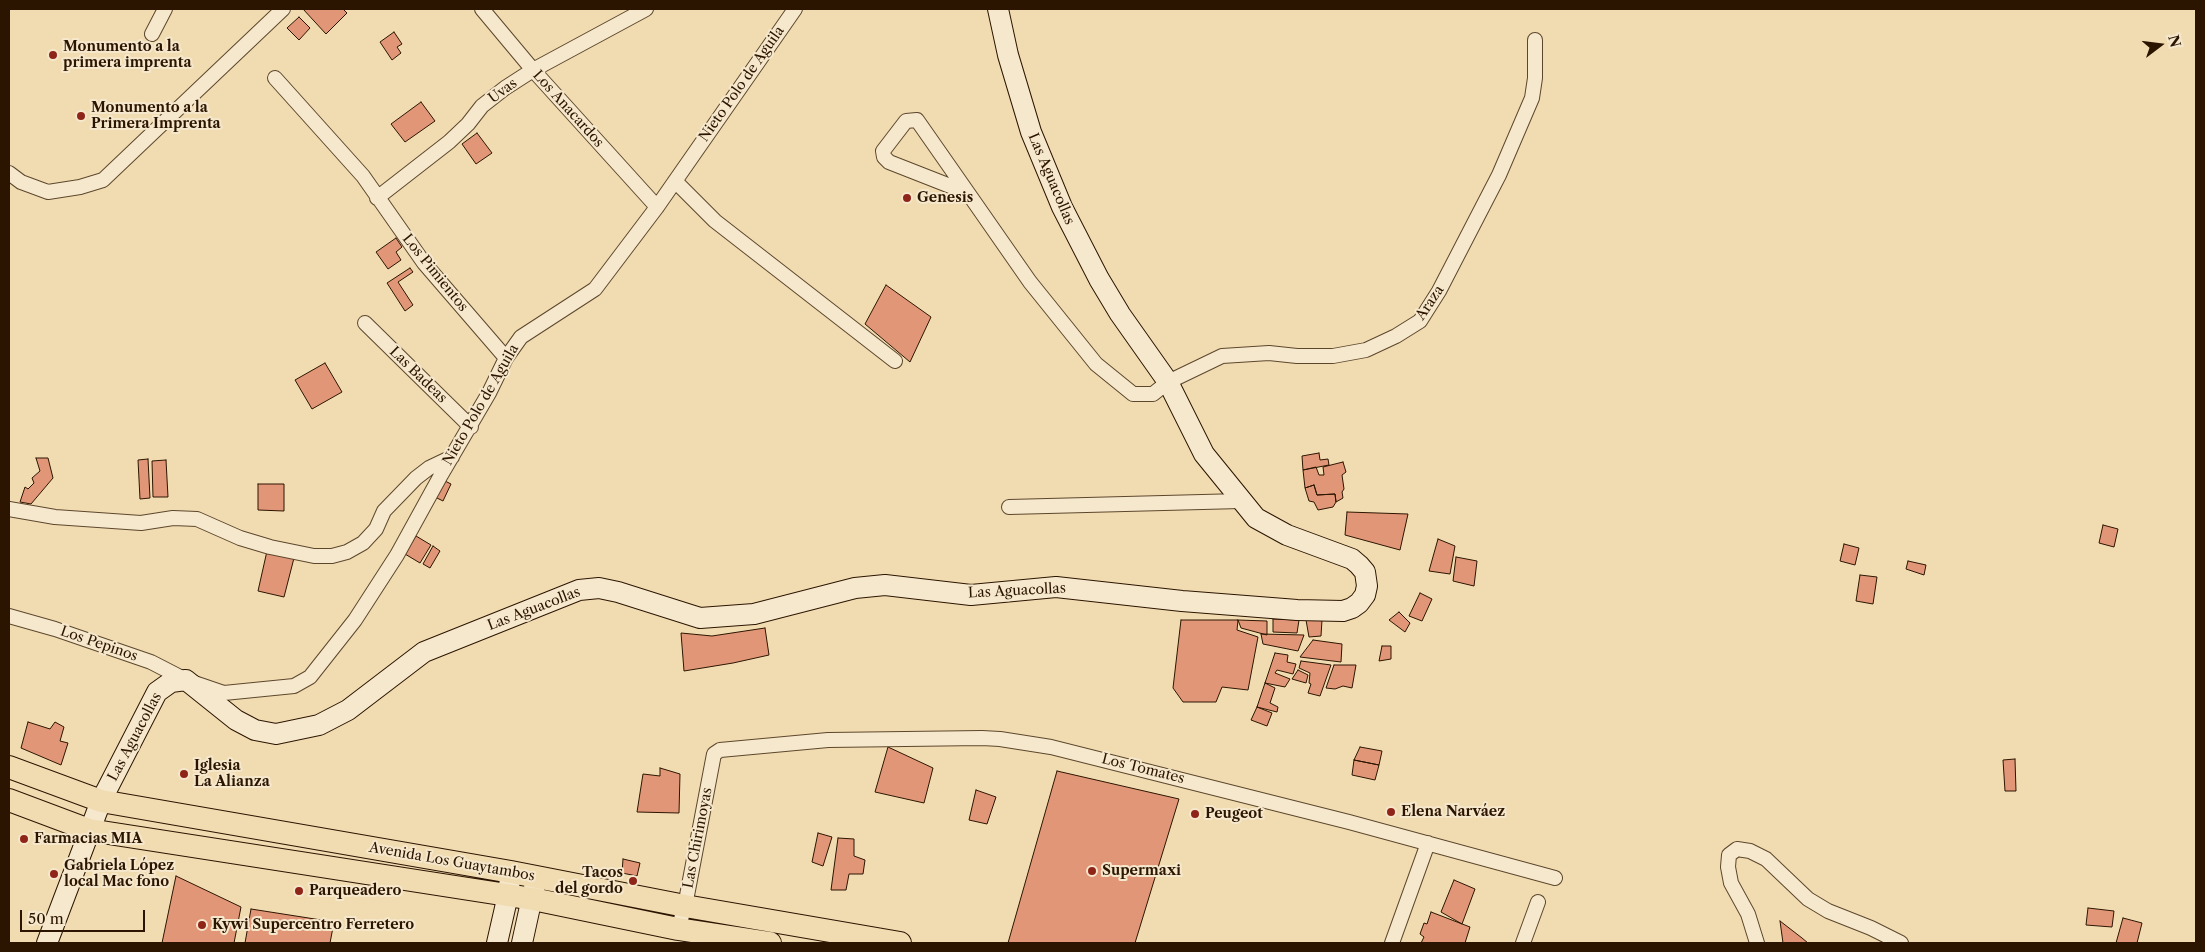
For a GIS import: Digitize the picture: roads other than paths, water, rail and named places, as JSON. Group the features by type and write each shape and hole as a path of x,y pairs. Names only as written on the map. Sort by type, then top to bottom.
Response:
{"main road":[{"name":"Avenida Los Guaytambos","path":"9,767 101,801 536,876 851,940 900,943"},
{"name":"Avenida Los Guaytambos","path":"9,800 90,830 533,899 678,929 770,943"}],"street":[{"path":"152,34 165,9"},
{"path":"9,173 21,182 48,192 80,187 104,180 283,9"},
{"name":"Los Anacardos","path":"482,9 533,70 657,207"},
{"name":"Uvas","path":"377,198 449,142 468,124 482,106 533,70 646,9"},
{"name":"Nieto Polo de Aguila","path":"186,680 224,693 294,686 310,677 355,620 398,555 471,427 506,358 521,337 595,289 657,207 794,9"},
{"name":"Las Aguacollas","path":"46,943 101,801 157,692 171,682 186,680 236,720 255,730 276,734 320,725 348,710 424,652 579,590 599,588 618,592 700,618 754,614 856,588 884,585 971,595 1056,587 1297,610 1343,611 1359,603 1365,595 1367,582 1364,572 1356,562 1271,528 1256,518 1241,502 1204,454 1168,382 1112,300 1062,207 1026,117 1008,55 998,9"},
{"name":"Araza","path":"968,193 889,162 884,157 883,151 906,120 916,120 968,193 1030,282 1096,364 1133,394 1153,394 1168,382 1222,356 1269,352 1297,356 1333,356 1366,350 1396,336 1420,321 1439,291 1495,183 1525,117 1532,98 1536,78 1535,40"},
{"name":"Los Pimientos","path":"275,78 363,176 368,186 424,263 506,358"},
{"path":"675,181 715,221 895,361"},
{"name":"Las Badeas","path":"365,323 471,427"},
{"path":"9,509 55,517 141,523 173,518 197,519 240,538 270,547 314,556 332,556 347,552 363,543 376,529 384,512 416,478 429,468 452,458"},
{"path":"1009,507 1241,502"},
{"name":"Los Pepinos","path":"9,616 55,629 151,662 186,680"},
{"name":"Los Tomates","path":"720,750 856,739 1000,739 1061,749 1428,843 1555,878"},
{"name":"Las Chirimoyas","path":"678,929 685,906 714,754 720,750"},
{"path":"1392,943 1428,843"},
{"path":"1757,943 1748,914 1731,882 1728,867 1729,855 1737,849 1750,851 1766,859 1808,899 1828,911 1871,928 1901,943"},
{"path":"497,943 508,895 511,872"},
{"path":"522,943 533,899 536,876"},
{"path":"1523,943 1538,902"}],"place":[{"name":"Monumento a la primera imprenta","path":"53,55"},
{"name":"Monumento a la Primera Imprenta","path":"81,116"},
{"name":"Genesis","path":"907,198"},
{"name":"Iglesia La Alianza","path":"184,774"},
{"name":"Elena Narváez","path":"1391,812"},
{"name":"Peugeot","path":"1195,814"},
{"name":"Farmacias MIA","path":"24,839"},
{"name":"Supermaxi","path":"1092,871"},
{"name":"Gabriela López local Mac fono","path":"54,874"},
{"name":"Tacos del gordo","path":"633,881"},
{"name":"Parqueadero","path":"299,891"},
{"name":"Kywi Supercentro Ferretero","path":"202,925"}]}
